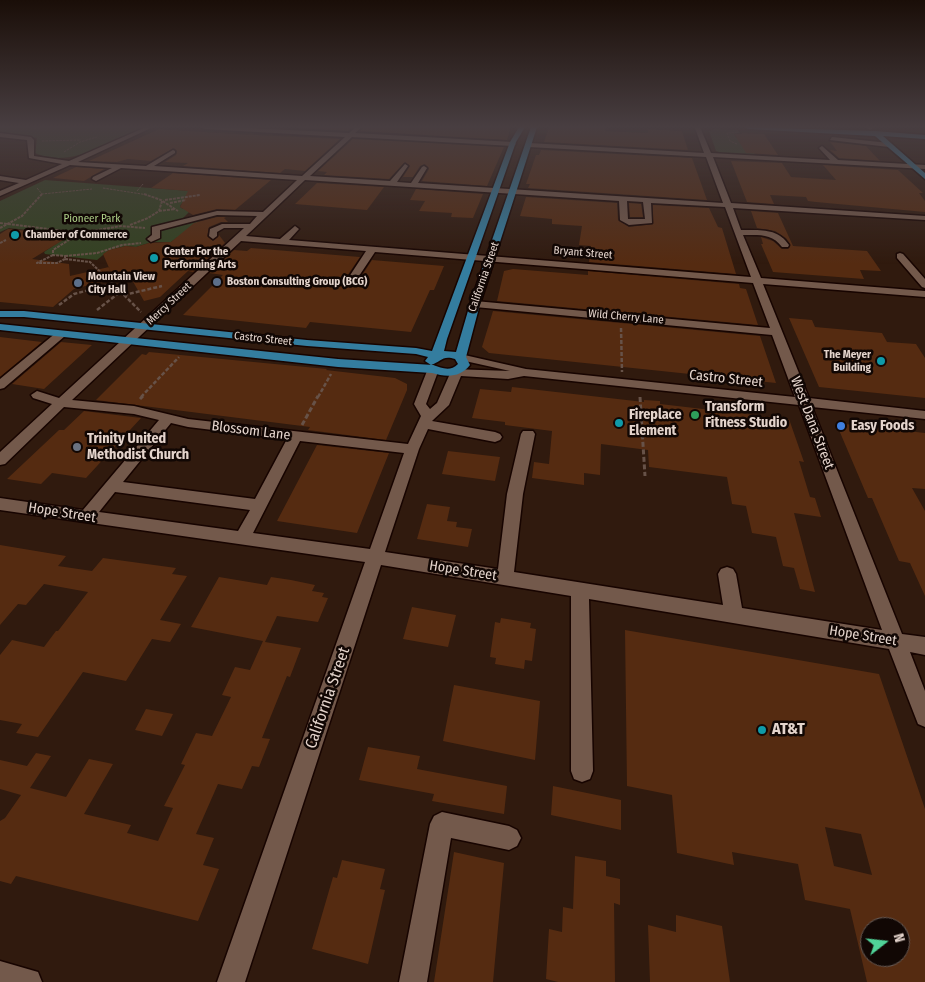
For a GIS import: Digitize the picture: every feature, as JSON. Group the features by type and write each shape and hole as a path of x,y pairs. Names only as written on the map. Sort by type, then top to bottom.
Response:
{"main road":[{"name":"California Street","path":"433,369 431,362 437,356 441,339 502,173"},
{"name":"California Street","path":"456,372 464,365 460,357 475,304 520,173"},
{"name":"Castro Street","path":"0,314 416,352 437,356 450,354 460,357"},
{"name":"Castro Street","path":"0,327 338,363 433,369 445,374 456,372"}],"street":[{"path":"0,194 48,173"},
{"path":"96,180 108,173"},
{"path":"222,173 647,200 795,212 925,218"},
{"name":"Mercy Street","path":"0,460 309,173"},
{"path":"392,184 400,173"},
{"path":"414,185 421,173"},
{"name":"West Dana Street","path":"714,173 758,280 925,717"},
{"path":"0,178 28,182"},
{"path":"623,199 624,220 629,223 648,221 647,200"},
{"path":"239,206 266,211"},
{"path":"151,240 157,236 155,229 218,213 266,211"},
{"path":"213,236 213,231 222,226 250,226"},
{"path":"282,242 295,229"},
{"path":"738,232 772,234 782,239 785,245"},
{"name":"Bryant Street","path":"238,238 925,294"},
{"path":"350,283 372,249"},
{"path":"900,256 925,285"},
{"name":"Wild Cherry Lane","path":"475,304 777,332"},
{"path":"0,385 61,334"},
{"name":"Castro Street","path":"460,357 510,367 524,372 925,415"},
{"name":"California Street","path":"426,420 420,404 433,369"},
{"name":"Castro Street","path":"456,372 508,375 524,372"},
{"name":"California Street","path":"231,982 412,449 426,420 443,405 456,372"},
{"name":"Blossom Lane","path":"37,395 62,403 130,410 188,423 412,449"},
{"path":"86,517 167,418"},
{"path":"426,420 495,437"},
{"path":"505,578 515,494 528,434"},
{"path":"243,538 295,436"},
{"path":"112,486 260,505"},
{"name":"Hope Street","path":"0,504 376,557 925,646"},
{"path":"727,574 734,615"},
{"path":"580,590 582,771"},
{"path":"413,982 442,824 510,838"},
{"path":"0,974 28,982"}],"path":[{"path":"136,191 143,184"},
{"path":"0,228 26,212 42,194"},
{"path":"162,201 200,195"},
{"path":"162,201 177,203 186,200"},
{"path":"159,211 162,201"},
{"path":"169,203 180,212"},
{"path":"0,223 80,233 130,225 148,218 159,211 175,208"},
{"path":"130,225 155,229"},
{"path":"53,255 53,250 80,233"},
{"path":"0,243 6,240"},
{"path":"131,245 122,245 97,253 65,256 53,255 37,263 56,263 65,259 90,262 132,304"},
{"path":"55,308 74,294 112,284"},
{"path":"124,296 162,286"},
{"path":"97,310 120,292"},
{"path":"620,317 622,383"},
{"path":"130,410 188,347"},
{"path":"295,436 338,363"},
{"path":"640,397 645,476"}],"green space":[{"name":"Pioneer Park","path":"45,180 204,192 190,202 181,204 180,207 183,209 192,209 178,223 181,225 200,221 171,242 152,242 136,247 126,246 109,250 97,260 45,254 44,252 62,240 34,239 46,232 9,228 0,232 0,201"}],"building":[{"path":"64,173 98,173 84,181 53,178"},
{"path":"173,173 271,180 235,210 217,209 193,215 180,207 188,191 151,188"},
{"path":"326,173 395,173 389,179 324,175"},
{"path":"406,173 416,173 413,177 403,177"},
{"path":"427,173 493,173 487,186 422,181"},
{"path":"530,173 697,173 707,200 528,188 530,184 526,184"},
{"path":"736,173 788,173 791,177 836,180 830,173 901,173 923,193 919,193 925,201 925,212 808,201 806,197 770,195 774,204 747,202"},
{"path":"317,183 384,187 367,210 295,204"},
{"path":"416,189 483,194 473,218 451,217 452,213 419,211 425,201 410,200"},
{"path":"526,197 617,203 618,220 629,227 653,224 653,205 709,208 718,227 722,228 736,274 589,262 591,246 579,245 582,226 552,224 552,219 520,216"},
{"path":"629,203 641,204 643,217 630,217"},
{"path":"751,211 778,213 793,246 867,251 881,271 860,270 864,279 773,272 761,244 763,244 761,237 773,241 782,249 788,249 790,244 786,238 775,231 757,228"},
{"name":"Center For the Performing Arts","path":"217,217 226,217 224,218 228,222 221,222 209,227 207,236 213,241 219,235 225,243 193,272 188,271 160,297 144,301 131,278 113,277 103,254 109,250 126,246 136,247 149,243 171,242 194,223"},
{"path":"8,229 53,233 44,238 63,240 32,259 69,264 70,276 109,267 112,279 74,289 53,307 0,302 0,234"},
{"path":"251,248 360,257 343,282 344,285 351,288 355,286 372,260 444,266 434,290 430,290 411,332 310,322 306,328 183,315 223,275 209,273 234,250 247,251"},
{"path":"513,269 588,275 588,271 739,284 740,288 746,289 758,325 497,301 504,271"},
{"path":"493,311 760,336 776,383 489,353 482,347"},
{"path":"789,318 812,320 815,327 882,333 887,342 916,344 925,358 925,398 819,387"},
{"path":"0,337 42,342 0,377"},
{"path":"61,342 92,345 44,389 12,384"},
{"path":"149,352 327,369 395,378 407,384 407,390 386,440 308,430 310,427 96,400 142,354 146,355"},
{"path":"512,387 644,402 644,400 660,401 660,404 789,419 804,462 799,461 810,497 815,498 821,517 794,513 815,592 800,589 794,568 783,566 776,537 752,533 746,506 732,504 727,477 649,467 648,450 601,444 600,475 584,473 584,485 532,478 534,462 549,464 552,431 505,425 505,422 472,418 480,389 511,392"},
{"name":"Trinity United Methodist Church","path":"84,411 141,418 86,478 52,473 41,484 7,479 59,430 64,430"},
{"path":"836,423 925,433 925,489 912,488 925,511 925,596 910,563 899,561 872,498 868,498"},
{"path":"317,445 389,453 357,533 277,521"},
{"path":"448,451 500,457 495,481 442,474"},
{"path":"427,504 450,507 447,521 457,522 456,527 472,529 468,547 417,539"},
{"path":"0,545 66,556 58,566 92,571 103,558 176,568 172,574 187,576 160,620 181,624 170,642 152,639 126,681 83,672 38,737 16,733 22,724 0,720 0,655 12,640 44,647 88,592 44,584 26,605 18,604 0,625"},
{"path":"219,577 267,585 271,577 291,580 315,585 312,591 324,593 322,597 328,598 318,622 277,616 265,642 301,648 290,677 287,676 262,738 270,739 259,767 252,766 242,789 218,784 196,834 214,838 203,865 219,869 198,921 16,876 11,884 0,881 0,821 5,818 21,795 0,789 0,760 27,766 36,753 51,756 30,788 66,797 89,759 113,764 84,814 131,825 127,833 158,841 173,808 164,806 185,765 181,764 196,733 212,736 231,697 222,695 235,667 250,670 263,641 191,627"},
{"path":"412,607 456,615 448,647 403,639"},
{"path":"501,618 531,623 530,628 536,629 532,661 525,660 524,669 495,664 496,658 490,657 495,622 500,623"},
{"name":"AT&T","path":"625,630 879,674 925,809 925,982 867,982 864,967 910,967 910,917 860,917 860,952 850,909 805,900 798,864 732,852 734,865 677,853 672,795 627,786","holes":["825,827 861,834 872,875 834,866"]},
{"path":"454,685 540,701 535,760 443,741"},
{"path":"146,709 173,714 162,736 135,730"},
{"path":"368,747 420,756 417,769 507,786 504,814 432,801 434,794 359,780"},
{"path":"553,786 621,800 621,830 551,815"},
{"path":"454,852 504,863 493,982 434,982"},
{"path":"575,856 606,861 606,876 620,879 620,905 614,903 615,982 558,982 546,979 549,929 562,932 563,907 573,909"},
{"path":"342,860 385,869 380,889 385,890 368,964 312,949 333,877 337,878"},
{"path":"676,915 722,926 730,982 650,982 648,925 676,932"}],"place":[{"name":"Chamber of Commerce","path":"15,235"},
{"name":"Center For the Performing Arts","path":"154,258"},
{"name":"Boston Consulting Group (BCG)","path":"217,282"},
{"name":"Mountain View City Hall","path":"78,283"},
{"name":"The Meyer Building","path":"881,361"},
{"name":"Transform Fitness Studio","path":"695,415"},
{"name":"Fireplace Element","path":"619,423"},
{"name":"Easy Foods","path":"841,426"},
{"name":"Trinity United Methodist Church","path":"77,447"},
{"name":"AT&T","path":"762,730"}]}
